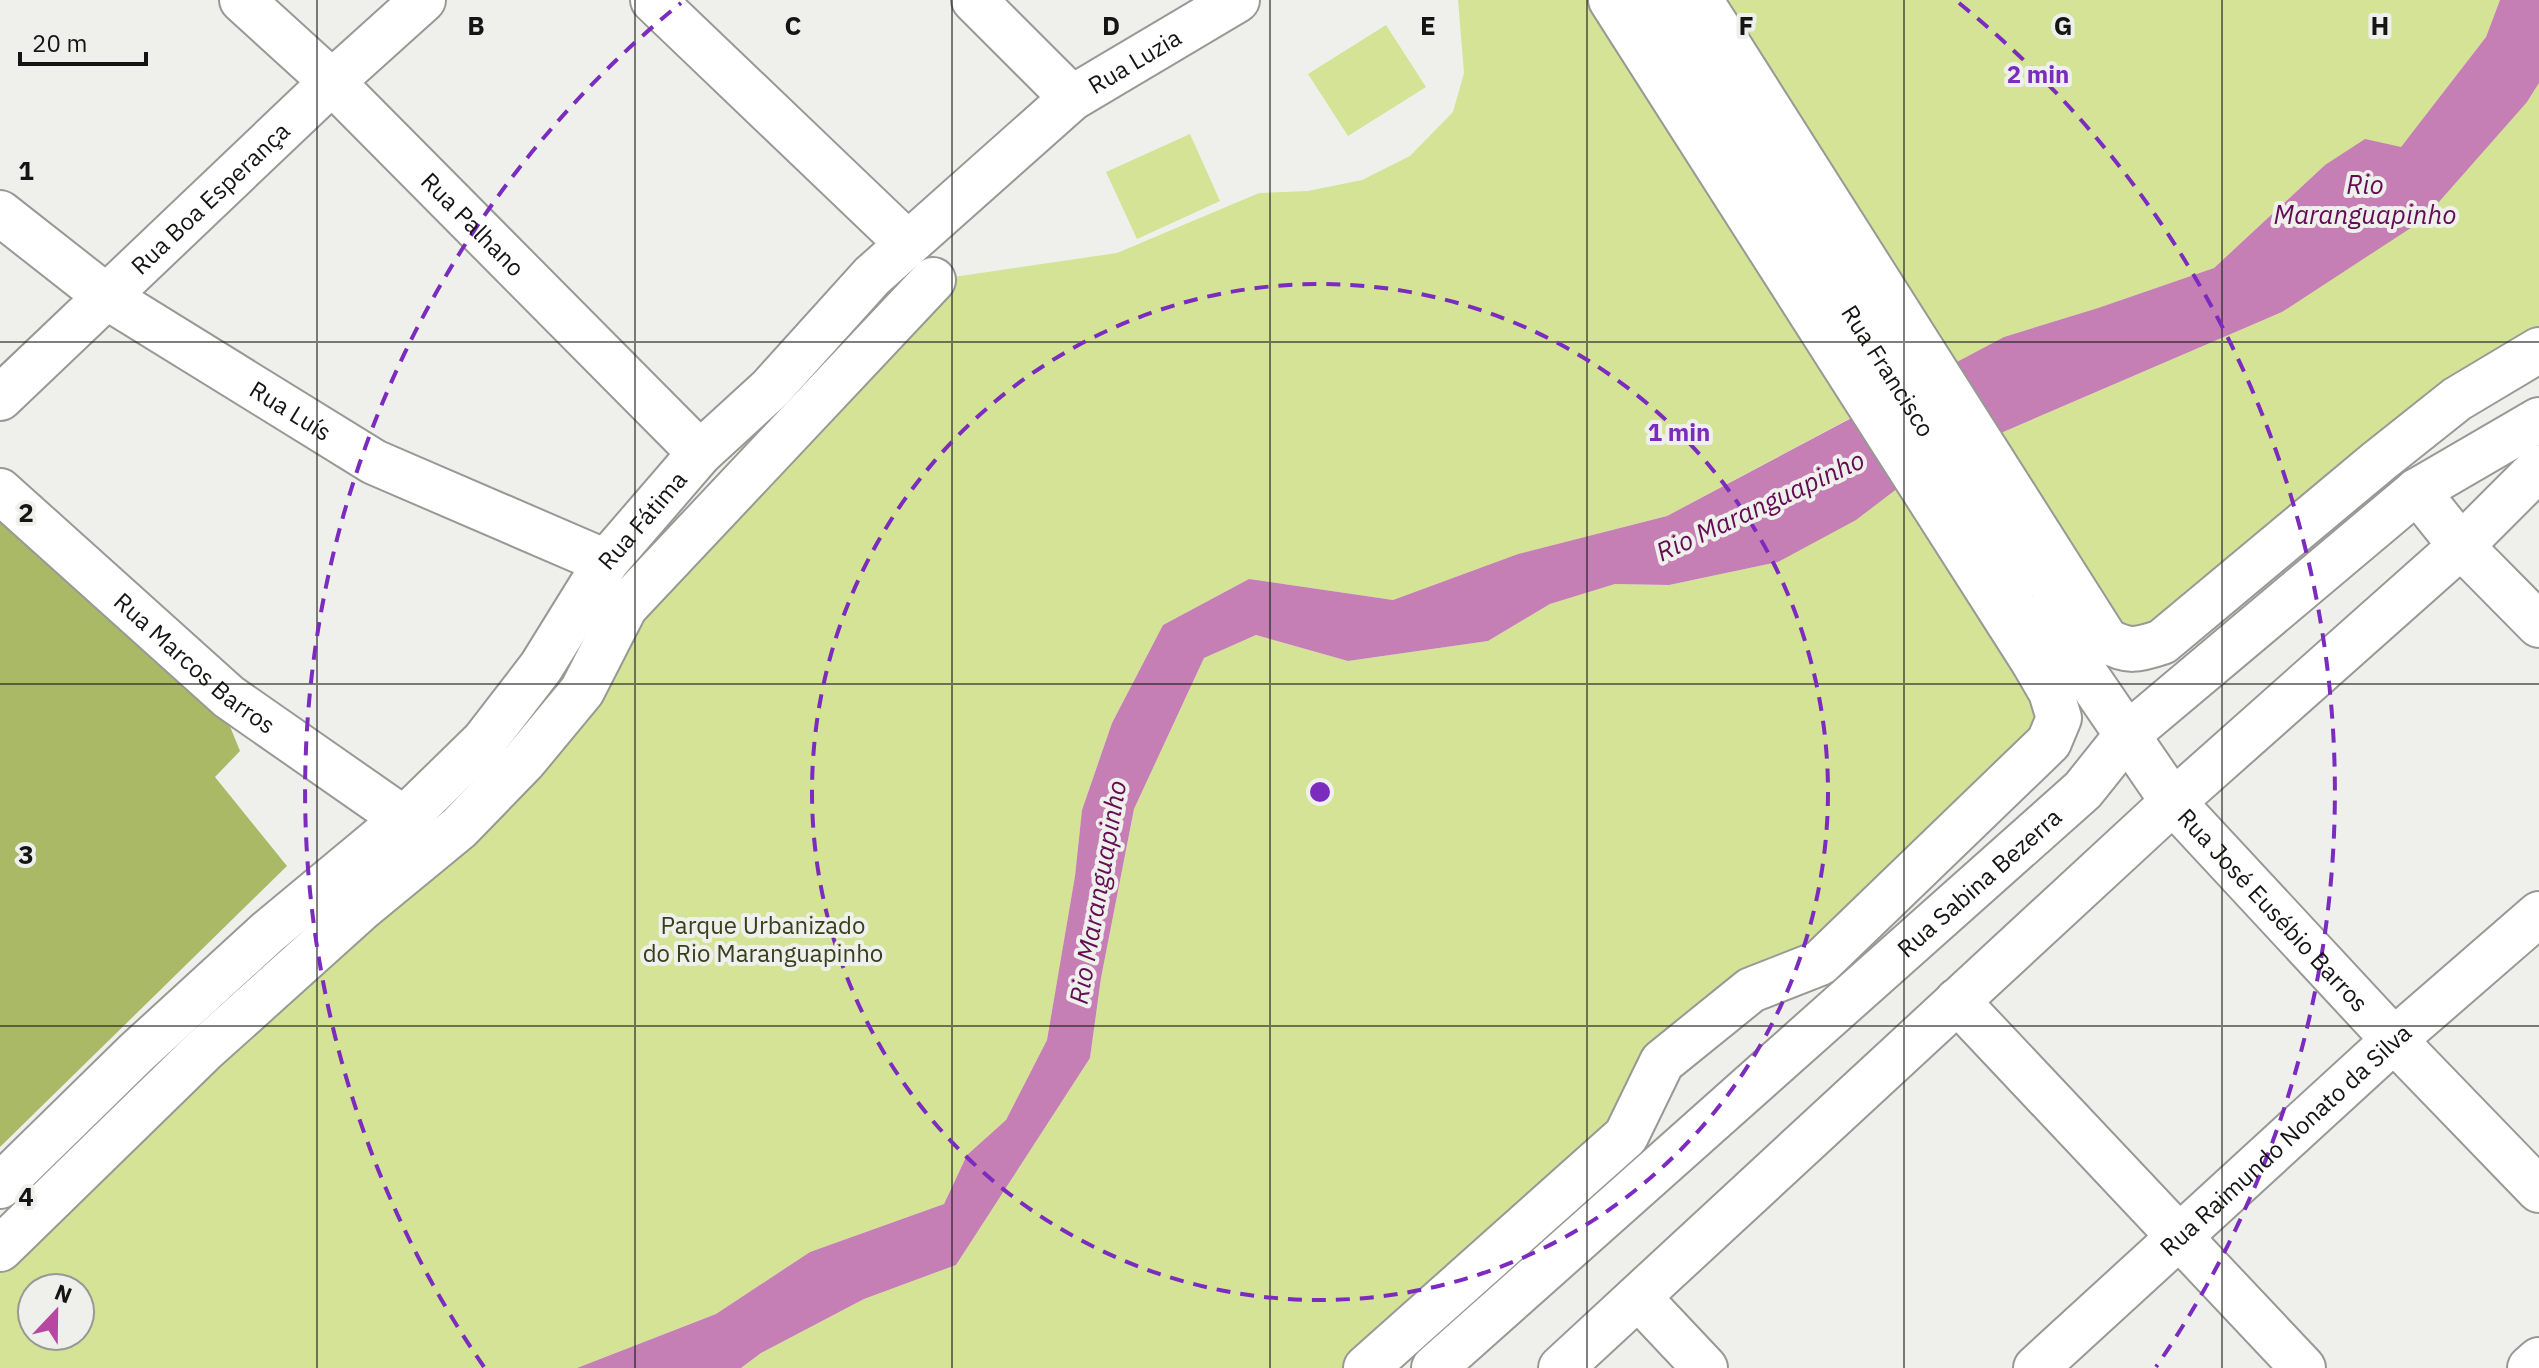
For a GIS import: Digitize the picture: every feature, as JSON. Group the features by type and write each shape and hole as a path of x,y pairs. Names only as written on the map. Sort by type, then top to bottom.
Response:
{"street":[{"name":"Rua Palhano","path":"242,0 332,82 700,453"},
{"name":"Rua Boa Esperança","path":"0,398 332,82 423,0"},
{"path":"653,0 907,243"},
{"path":"974,0 1072,98"},
{"name":"Rua Luzia","path":"1072,98 1237,0"},
{"path":"1611,0 1785,205"},
{"name":"Rua Francisco","path":"1659,0 1785,205 2033,595 2127,735"},
{"path":"1700,0 1785,205"},
{"name":"Rua Fátima","path":"0,1186 137,1052 268,932 404,819 484,741 541,667 606,562 700,453 770,389 872,276 1072,98"},
{"name":"Rua Luís","path":"0,213 107,297 374,462 606,562"},
{"path":"0,1249 203,1051 363,907 470,817 524,761 582,691 625,607 933,280"},
{"path":"2033,595 2121,649 2140,650 2162,642 2457,399 2539,350"},
{"name":"Rua Sabina Bezerra","path":"1434,1368 2083,790 2127,735 2417,491 2539,420"},
{"path":"1561,1368 2173,802 2461,546 2539,468"},
{"name":"Rua Marcos Barros","path":"0,491 229,697 404,819"},
{"path":"2417,491 2461,546 2539,625"},
{"path":"1366,1368 1626,1136 1662,1062 1751,990 1820,963 2049,742 2059,718 2051,692 2033,595"},
{"name":"Rua José Eusébio Barros","path":"2127,735 2173,802 2394,1040 2539,1190"},
{"name":"Rua Raimundo Nonato da Silva","path":"2036,1368 2394,1040 2539,914"},
{"path":"1957,1001 2303,1368"},
{"path":"1639,1298 1705,1368"},
{"path":"2530,1368 2539,1360"}],"green space":[{"name":"Parque Urbanizado do Rio Maranguapinho","path":"1458,0 1611,0 1871,407 1667,516 1518,554 1393,600 1249,579 1163,625 1112,723 1082,810 1075,876 1047,1040 1006,1120 967,1155 944,1204 810,1252 716,1314 577,1368 0,1368 0,1249 459,828 625,607 933,280 1117,253 1259,193 1308,191 1362,180 1410,156 1453,112 1464,73"},
{"path":"1700,0 2500,0 2486,37 2401,147 2325,165 2214,268 2004,337 1937,374"},
{"path":"1386,25 1426,87 1348,136 1308,74"},
{"path":"2539,83 2539,350 2140,650 1980,442 2282,312 2527,102"},
{"path":"1190,134 1220,201 1137,239 1106,172"},
{"path":"1915,475 2059,718 1820,963 1751,990 1626,1136 1366,1368 741,1368 761,1353 864,1299 956,1265 1090,1058 1101,978 1134,809 1204,658 1256,635 1348,661 1488,641 1550,604 1615,584 1669,585 1778,562"},
{"path":"0,500 216,692 240,751 215,777 287,866 0,1147"}],"water":[{"name":"Rio Maranguapinho","path":"2500,0 2539,0 2539,83 2527,102 2423,220 2282,312 1980,442 1915,475 1856,520 1778,562 1669,585 1615,584 1550,604 1488,641 1348,661 1256,635 1204,658 1134,809 1101,978 1090,1058 956,1265 864,1299 761,1353 741,1368 577,1368 716,1314 810,1252 944,1204 967,1155 1006,1120 1047,1040 1075,876 1082,810 1112,723 1163,625 1249,579 1393,600 1518,554 1667,516 2004,337 2214,268 2325,165 2365,139 2401,147 2486,37"}]}
